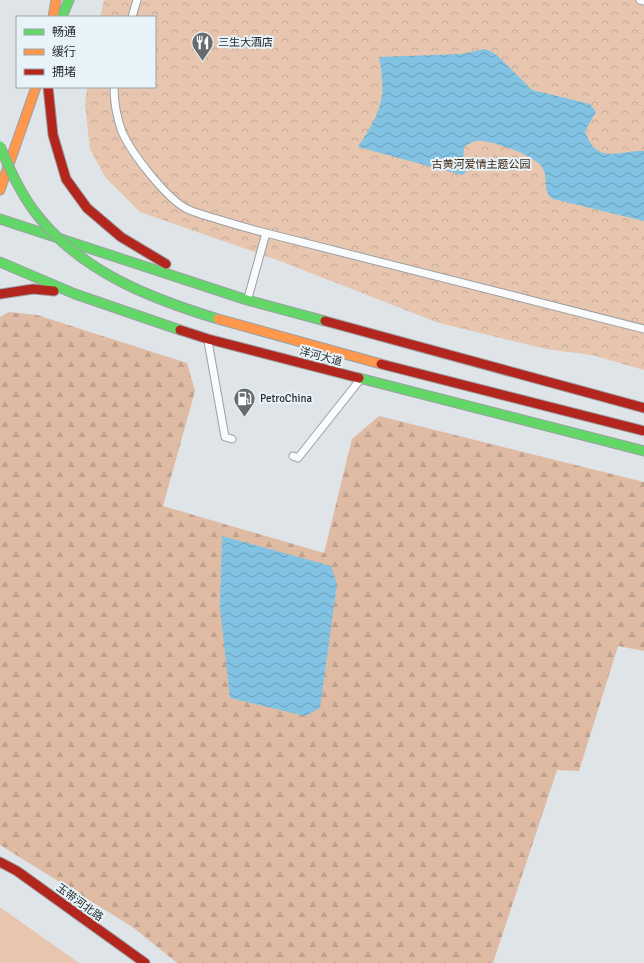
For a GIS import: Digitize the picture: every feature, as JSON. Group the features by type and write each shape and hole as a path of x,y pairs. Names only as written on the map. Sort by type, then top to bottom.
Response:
{"main road":[{"path":"53,16 56,0"},
{"path":"62,16 68,0"},
{"path":"0,190 36,88"},
{"path":"48,88 53,135 66,179 87,208 122,237 200,285"},
{"path":"0,146 8,168 25,198 46,226 73,251 104,272 137,289 181,306 244,326 378,364 644,431"},
{"path":"0,219 247,300 644,408"},
{"name":"洋河大道","path":"0,262 75,294 208,339 644,451"},
{"path":"0,294 39,288 75,294"},
{"name":"玉带河北路","path":"0,862 17,871 145,963"}],"lane":[{"path":"132,16 137,0"},
{"path":"640,0 644,1"},
{"path":"114,88 118,119 125,136 145,167 169,195 187,209 237,226 644,329"},
{"path":"247,300 266,233"},
{"path":"208,339 225,437 232,439"},
{"path":"292,456 298,458 360,379"}],"green space":[{"name":"古黄河爱情主题公园","path":"104,0 644,0 644,370 592,355 546,349 439,323 280,261 140,212 105,177 90,149 85,105 87,88 156,88 156,16 100,16"},
{"path":"9,312 37,315 187,363 195,391 163,506 324,553 352,439 379,416 644,482 644,651 618,646 579,771 557,770 493,963 177,963 134,928 0,845 0,317"},
{"path":"0,908 4,910 79,963 0,963"}],"water":[{"path":"484,49 497,55 532,90 590,104 596,112 585,131 595,149 609,154 644,151 644,221 553,199 547,192 544,170 537,162 513,150 496,144 477,141 464,147 463,160 466,172 462,175 358,147 372,124 380,105 382,84 379,57 462,54"},
{"path":"222,536 331,566 337,584 320,708 305,716 230,698 220,608"}],"traffic: fast":[{"path":"62,16 69,0"},
{"path":"0,146 16,182 26,200 56,236 75,253 120,281 168,302 218,319"},
{"path":"0,219 247,300 325,321"},
{"path":"0,262 75,294 180,330"},
{"path":"359,378 644,451"}],"traffic: slow":[{"path":"53,16 56,0"},
{"path":"0,190 36,88"},
{"path":"218,319 381,364"}],"traffic: jam":[{"path":"48,88 53,135 66,179 87,208 121,237 166,264"},
{"path":"0,294 33,289 54,291"},
{"path":"325,321 644,408"},
{"path":"180,330 208,339 359,378"},
{"path":"381,364 644,431"},
{"path":"0,862 17,871 145,963"}],"place":[{"name":"三生大酒店","path":"203,62"},
{"name":"PetroChina","path":"244,418"}]}
